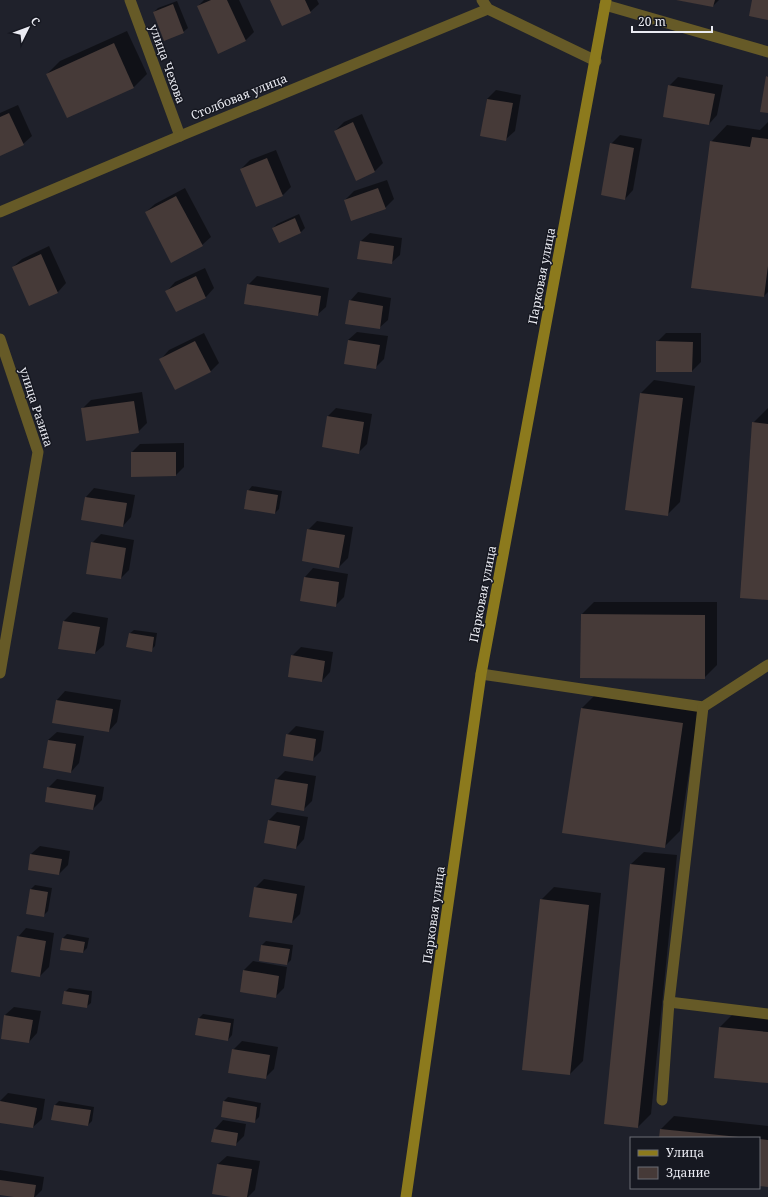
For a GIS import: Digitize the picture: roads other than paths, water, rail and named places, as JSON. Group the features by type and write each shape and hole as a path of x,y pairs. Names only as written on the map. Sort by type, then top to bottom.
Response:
{"main road":[{"name":"Парковая улица","path":"406,1197 481,674 606,3"}],"street":[{"name":"улица Чехова","path":"130,0 180,136"},
{"path":"606,3 768,52"},
{"name":"Столбовая улица","path":"0,212 485,4"},
{"path":"485,4 596,61"},
{"name":"улица Разина","path":"0,339 38,452 0,673"},
{"path":"481,674 703,707 768,665"},
{"path":"662,1100 669,1002 703,707"},
{"path":"669,1002 768,1014"}]}
